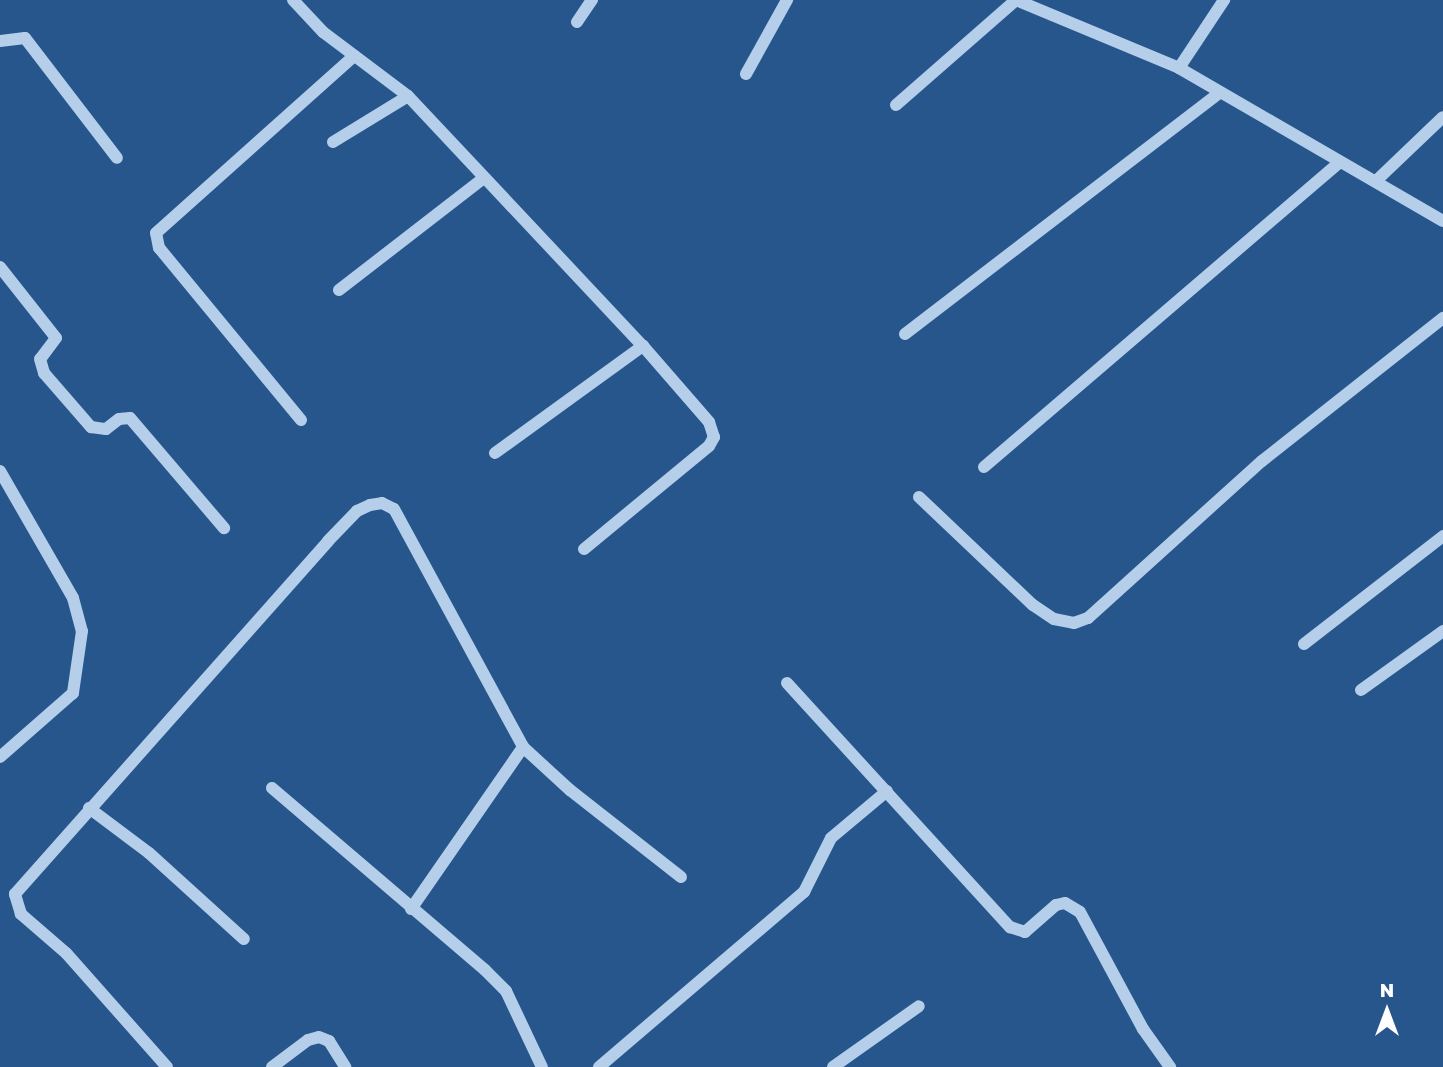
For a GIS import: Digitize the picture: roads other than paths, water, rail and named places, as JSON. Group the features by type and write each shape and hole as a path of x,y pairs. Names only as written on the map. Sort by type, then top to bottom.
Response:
{"street":[{"path":"293,0 354,56 408,96 643,346 709,422 714,438 584,549"},
{"path":"577,22 592,0"},
{"path":"746,74 787,0"},
{"path":"896,105 1016,0 1179,68 1218,94 1339,163 1377,180 1443,221"},
{"path":"1179,68 1224,0"},
{"path":"0,41 10,36 24,38 117,158"},
{"path":"301,419 159,248 156,233 354,56"},
{"path":"905,334 1218,94"},
{"path":"332,142 408,96"},
{"path":"1377,180 1443,117"},
{"path":"984,467 1339,163"},
{"path":"339,290 484,178"},
{"path":"0,267 54,332 53,346 40,359 40,365 83,418 99,430 130,418 224,528"},
{"path":"919,497 1033,605 1054,619 1081,620 1262,461 1443,318"},
{"path":"495,453 643,346"},
{"path":"0,471 73,598 82,631 73,693 0,757"},
{"path":"167,1067 66,953 15,906 21,884 357,510 382,503 394,509 523,747 569,790 681,877"},
{"path":"1304,644 1443,536"},
{"path":"1361,690 1443,631"},
{"path":"787,683 1010,927 1025,932 1056,905 1065,903 1080,912 1143,1029 1170,1067"},
{"path":"411,909 523,747"},
{"path":"272,788 506,991 542,1067"},
{"path":"599,1067 804,892 831,838 887,791"},
{"path":"89,808 149,853 244,939"},
{"path":"833,1067 919,1006"},
{"path":"272,1067 308,1040 319,1037 329,1041 345,1067"}]}
